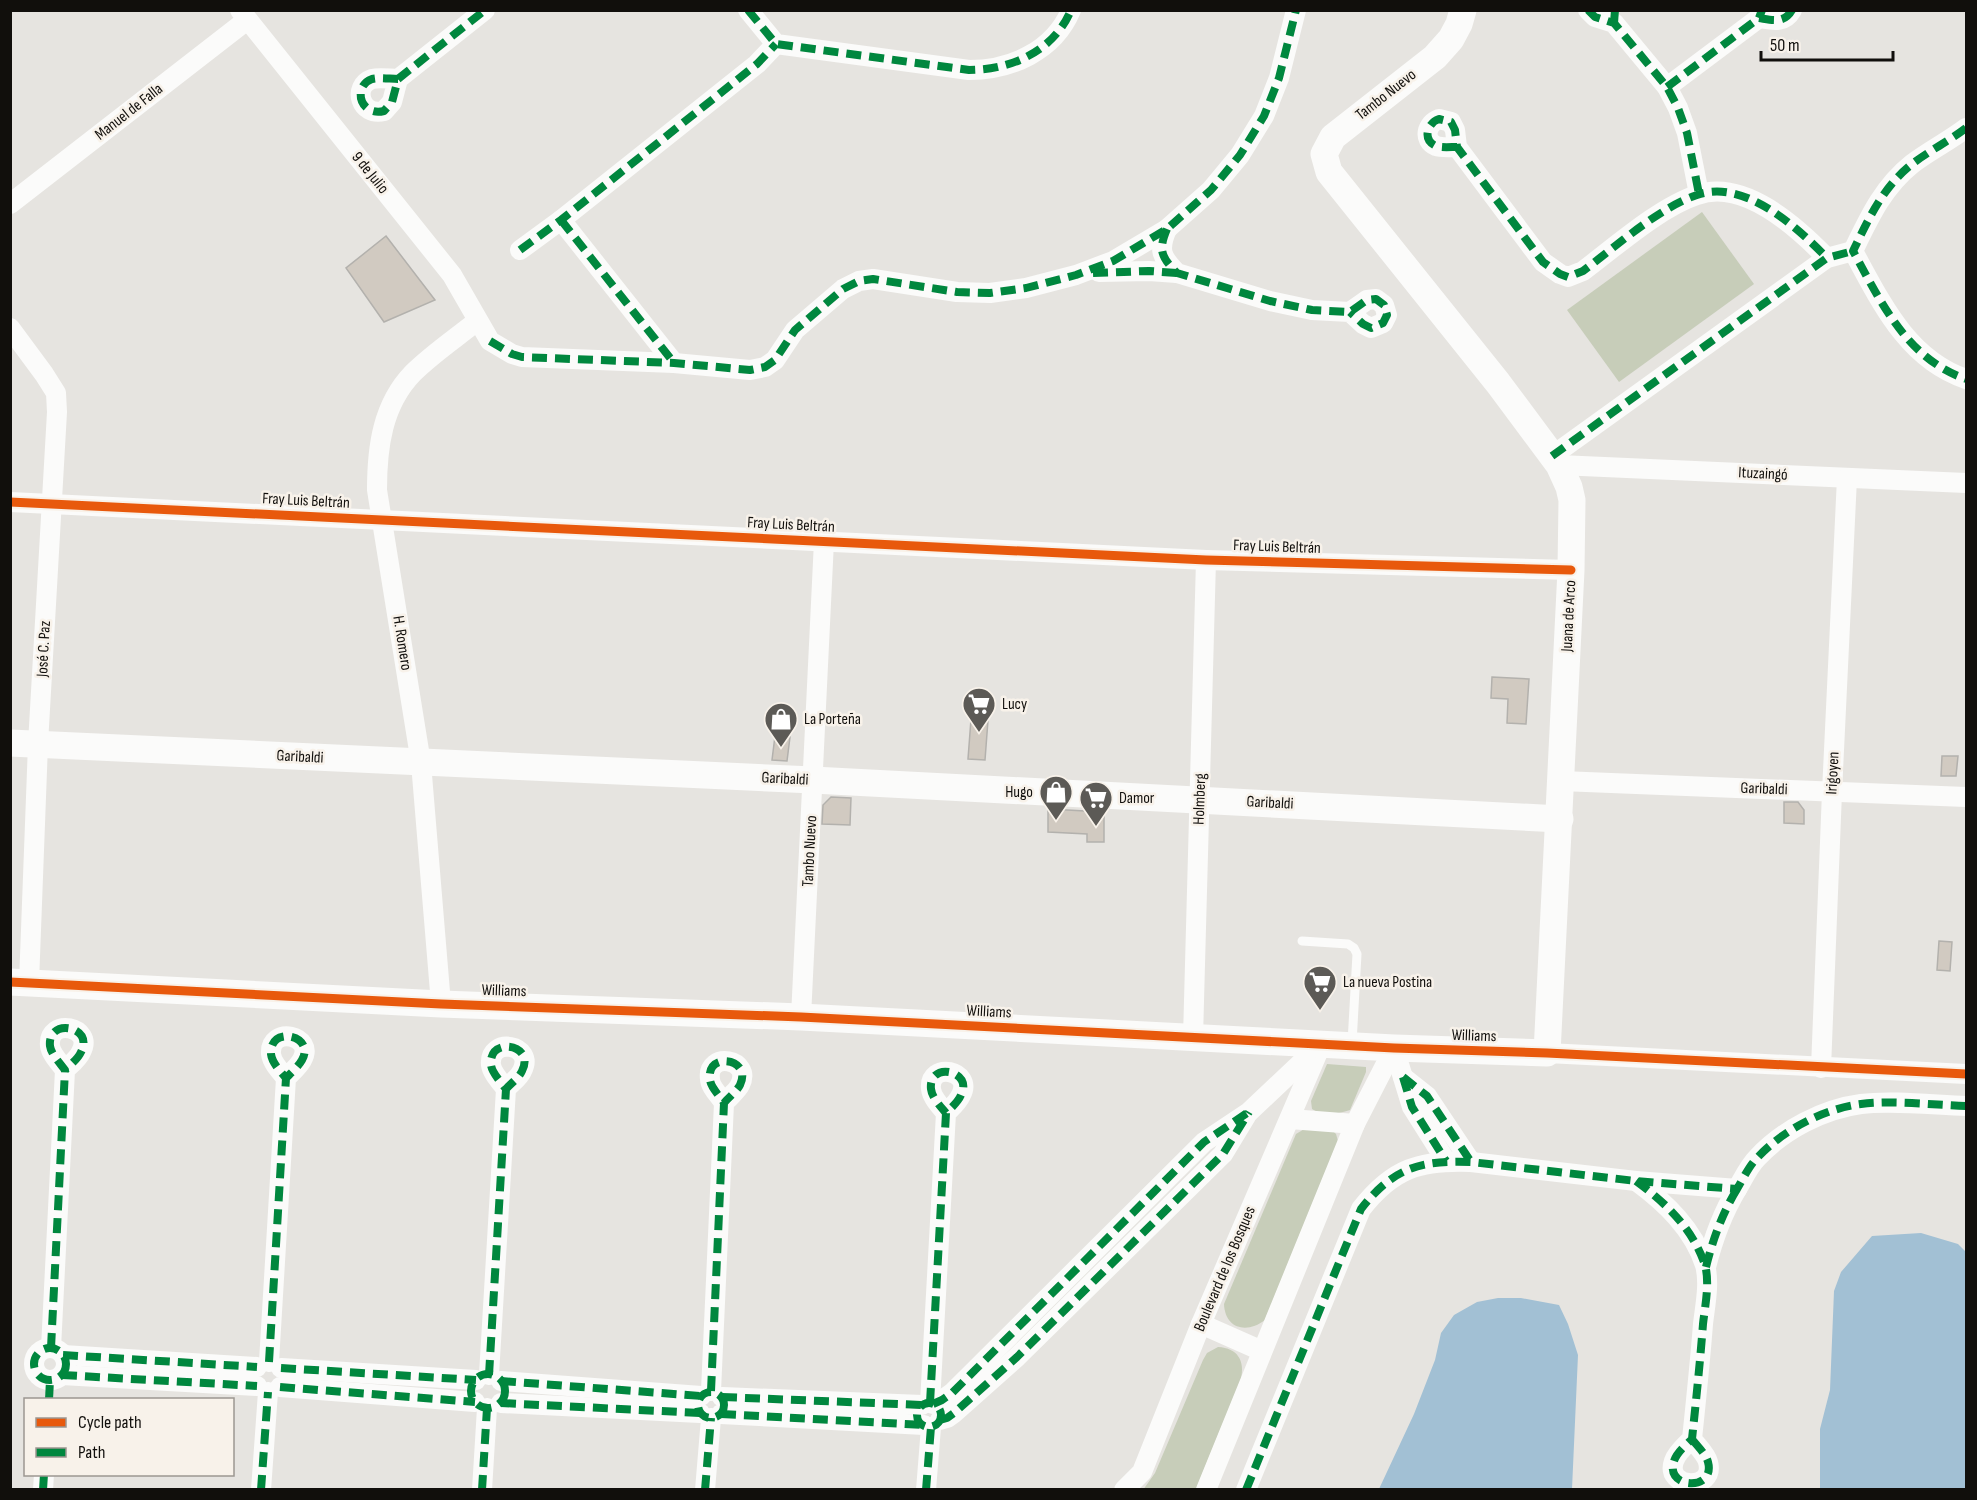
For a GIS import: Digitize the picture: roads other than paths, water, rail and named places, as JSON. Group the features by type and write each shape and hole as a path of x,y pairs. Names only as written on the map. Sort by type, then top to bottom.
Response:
{"street":[{"path":"398,79 485,10"},
{"path":"748,10 776,44 935,67 985,70 1012,65 1039,50 1060,30 1071,10"},
{"path":"561,220 674,363 750,370 765,367 775,360 795,330 843,289 859,281 873,279 957,291 990,293 1026,288 1076,275 1113,261 1167,229 1211,190 1240,155 1264,117 1279,78 1296,10"},
{"name":"Tambo Nuevo","path":"1324,154 1333,137 1435,57 1451,39 1459,24 1462,10"},
{"path":"1588,10 1595,17 1615,17 1667,87 1678,108 1686,133 1699,194"},
{"path":"1667,87 1760,14 1782,20 1792,10"},
{"name":"Manuel de Falla","path":"10,204 247,15"},
{"name":"9 de Julio","path":"247,15 452,275 490,341 522,357 674,363"},
{"path":"520,250 757,64 776,44"},
{"path":"1556,461 1827,258 1852,251 1882,194 1897,177 1914,162 1966,128"},
{"path":"1457,147 1543,262 1560,274 1569,277 1583,271 1664,213 1699,194 1718,192 1736,194 1755,202 1787,221 1803,233 1827,258"},
{"name":"Juana de Arco","path":"1324,154 1329,172 1490,374 1556,461 1569,487 1572,500 1571,570 1547,1053"},
{"path":"1167,229 1161,244 1162,252 1168,264 1177,273"},
{"path":"1852,251 1882,304 1905,337 1938,366 1966,379"},
{"path":"1076,275 1110,271 1177,273 1270,301 1312,310 1350,312"},
{"name":"H. Romero","path":"441,1004 421,763 377,490 378,455 386,417 395,397 412,374 477,321"},
{"name":"José C. Paz","path":"10,328 56,393 57,412 38,744 20,983"},
{"name":"Ituzaingó","path":"1556,461 1966,483"},
{"name":"Irigoyen","path":"1821,1068 1847,478"},
{"name":"Fray Luis Beltrán","path":"10,502 1206,560 1571,570"},
{"name":"Tambo Nuevo","path":"801,1017 824,541"},
{"name":"Holmberg","path":"1193,1038 1206,560"},
{"name":"Garibaldi","path":"10,743 813,780 1560,819"},
{"name":"Garibaldi","path":"1561,781 1966,797"},
{"name":"Williams","path":"20,983 441,1004 801,1017 1352,1046 1547,1053 1966,1074"},
{"path":"930,1414 1204,1142 1249,1112 1321,1044"},
{"name":"Boulevard de los Bosques","path":"1125,1490 1142,1472 1321,1044"},
{"path":"1395,1048 1412,1107 1446,1161"},
{"path":"1206,1490 1355,1124 1395,1048"},
{"path":"54,1385 66,1365 57,1352 65,1070"},
{"path":"1403,1077 1426,1096 1471,1162"},
{"path":"261,1490 286,1078"},
{"path":"489,1379 506,1089"},
{"path":"705,1490 711,1405 724,1103"},
{"path":"1692,1439 1706,1292 1706,1267 1714,1235 1724,1210 1756,1159 1775,1142 1802,1124 1828,1113 1861,1104 1966,1106"},
{"path":"926,1490 946,1113"},
{"path":"1290,1119 1355,1124"},
{"path":"1246,1490 1361,1209 1375,1191 1393,1177 1414,1166 1446,1161 1737,1189"},
{"path":"1636,1181 1659,1198 1684,1225 1695,1242 1706,1267"},
{"path":"1202,1324 1262,1351"},
{"path":"711,1405 489,1379 269,1377 54,1385 40,1376 35,1367 37,1356 46,1349 57,1352 269,1377 488,1404 711,1405 930,1414"},
{"path":"488,1404 505,1392 489,1379"},
{"path":"488,1404 471,1391 489,1379"},
{"path":"482,1490 488,1404"}],"lane":[{"path":"1302,941 1348,944 1357,954 1352,1046"}],"water":[{"path":"1921,1233 1958,1244 1966,1252 1966,1489 1820,1489 1820,1429 1830,1390 1834,1291 1841,1272 1872,1236"},
{"path":"1498,1298 1521,1298 1559,1305 1568,1324 1578,1355 1572,1489 1379,1489 1414,1414 1435,1360 1441,1333 1454,1315 1477,1302"}],"place":[{"name":"Lucy","path":"979,733"},
{"name":"La Porteña","path":"781,748"},
{"name":"Hugo","path":"1056,821"},
{"name":"Damor","path":"1096,827"},
{"name":"La nueva Postina","path":"1320,1011"}]}
